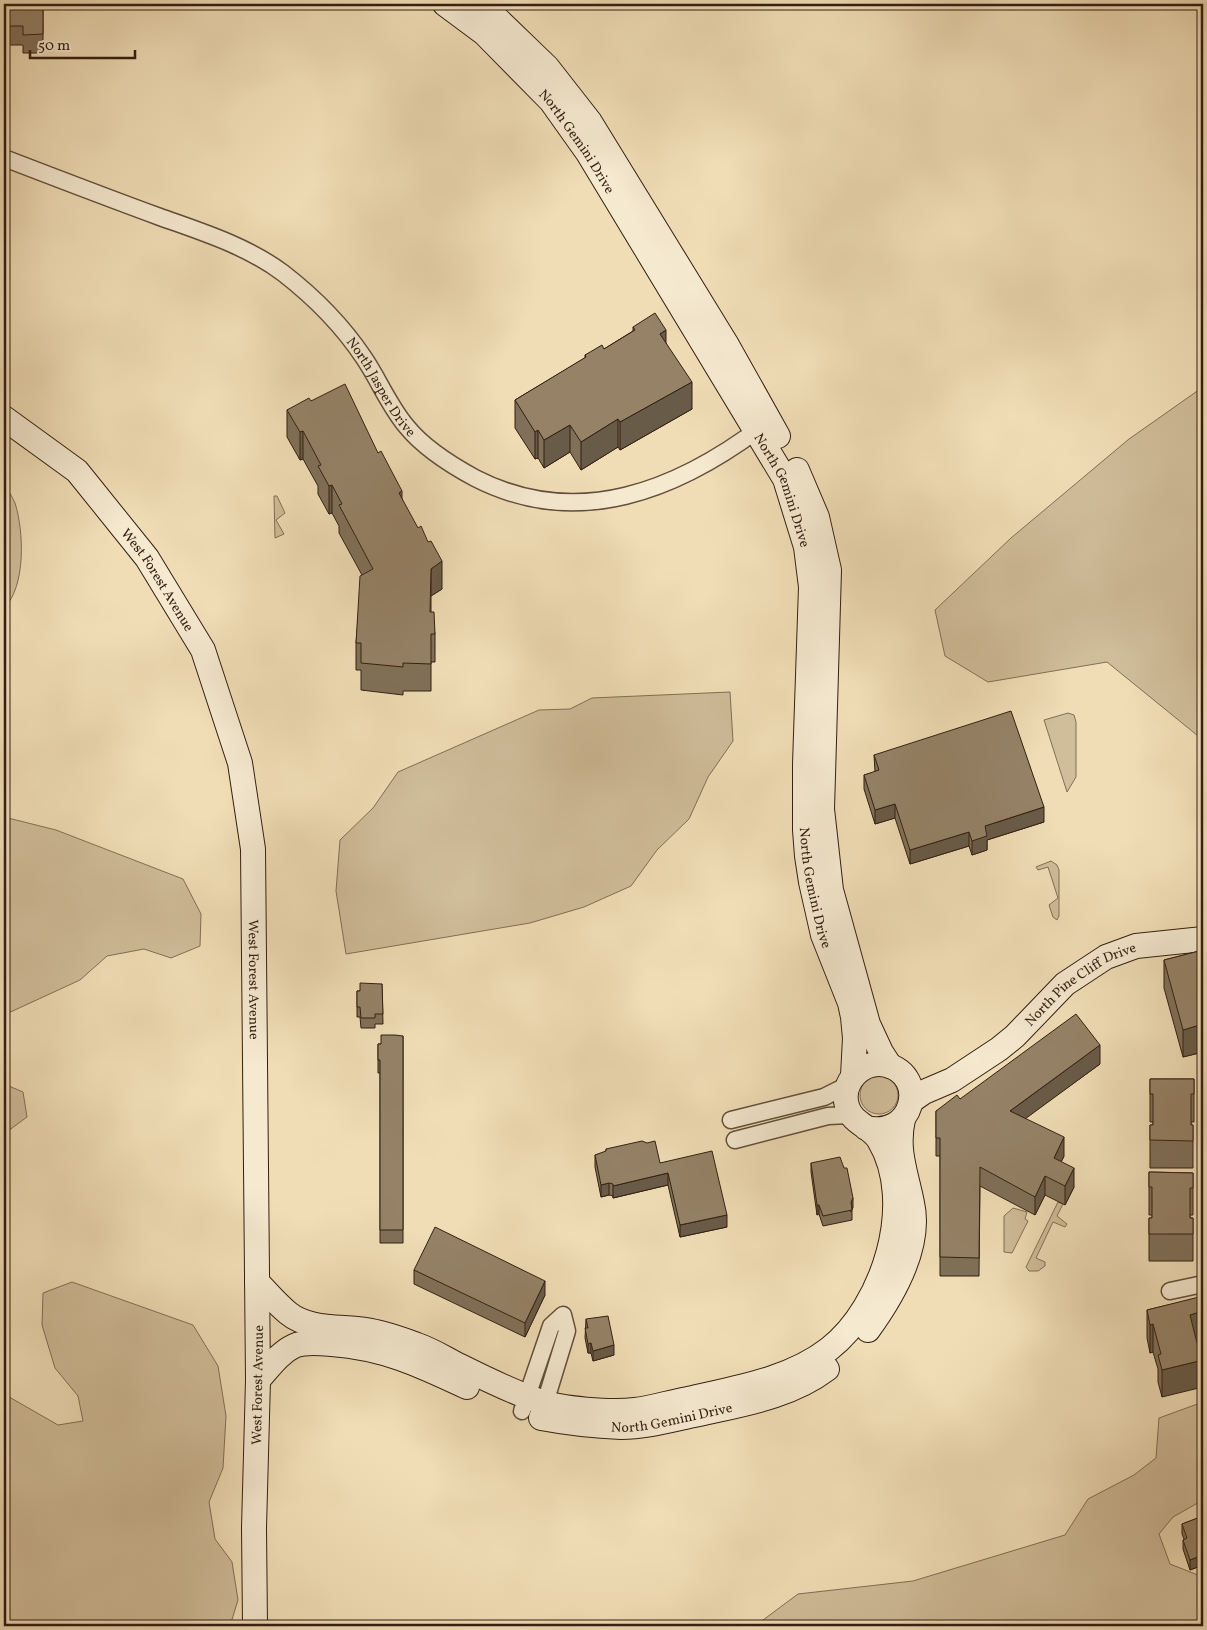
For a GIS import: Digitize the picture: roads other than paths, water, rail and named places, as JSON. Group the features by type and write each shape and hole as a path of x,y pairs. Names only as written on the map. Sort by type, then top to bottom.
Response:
{"street":[{"name":"North Gemini Drive","path":"258,1380 282,1353 296,1345 324,1343 365,1347 414,1362 576,1424 622,1427 659,1423 764,1399 794,1388 822,1372 844,1356 864,1336 889,1301 904,1268 912,1235 913,1205 899,1140 907,1110 909,1084 881,1052 868,1024 836,916 824,845 822,772 829,570 824,542 802,481 764,426 588,153 550,101 484,33 445,4"},
{"name":"North Gemini Drive","path":"258,1282 288,1314 308,1323 375,1331 421,1346 491,1382 534,1407 634,1410 742,1387 789,1372 828,1349 861,1318 880,1281 892,1238 894,1195 889,1165 878,1138 858,1121 846,1105 855,1038 853,1017 821,927 811,882 805,830 811,587 806,547 785,479 728,345 590,122 547,68 489,11 479,4"},
{"name":"North Jasper Drive","path":"4,158 236,245 282,272 333,316 364,358 384,394 407,428 431,450 463,472 492,486 520,496 575,503 610,500 642,492 675,479 764,426"},
{"name":"West Forest Avenue","path":"4,418 77,471 147,558 203,650 240,763 253,849 258,1282 258,1380 254,1528 255,1626"},
{"name":"North Pine Cliff Drive","path":"907,1110 924,1092 952,1080 1015,1036 1065,984 1106,957 1136,946 1203,939"},
{"path":"731,1120 824,1097 870,1065 894,1068"},
{"name":"North Pine Cliff Drive","path":"894,1068 921,1074 972,1065"},
{"path":"735,1140 828,1116 858,1121 886,1129 907,1110"},
{"path":"1170,1291 1203,1284"}]}
